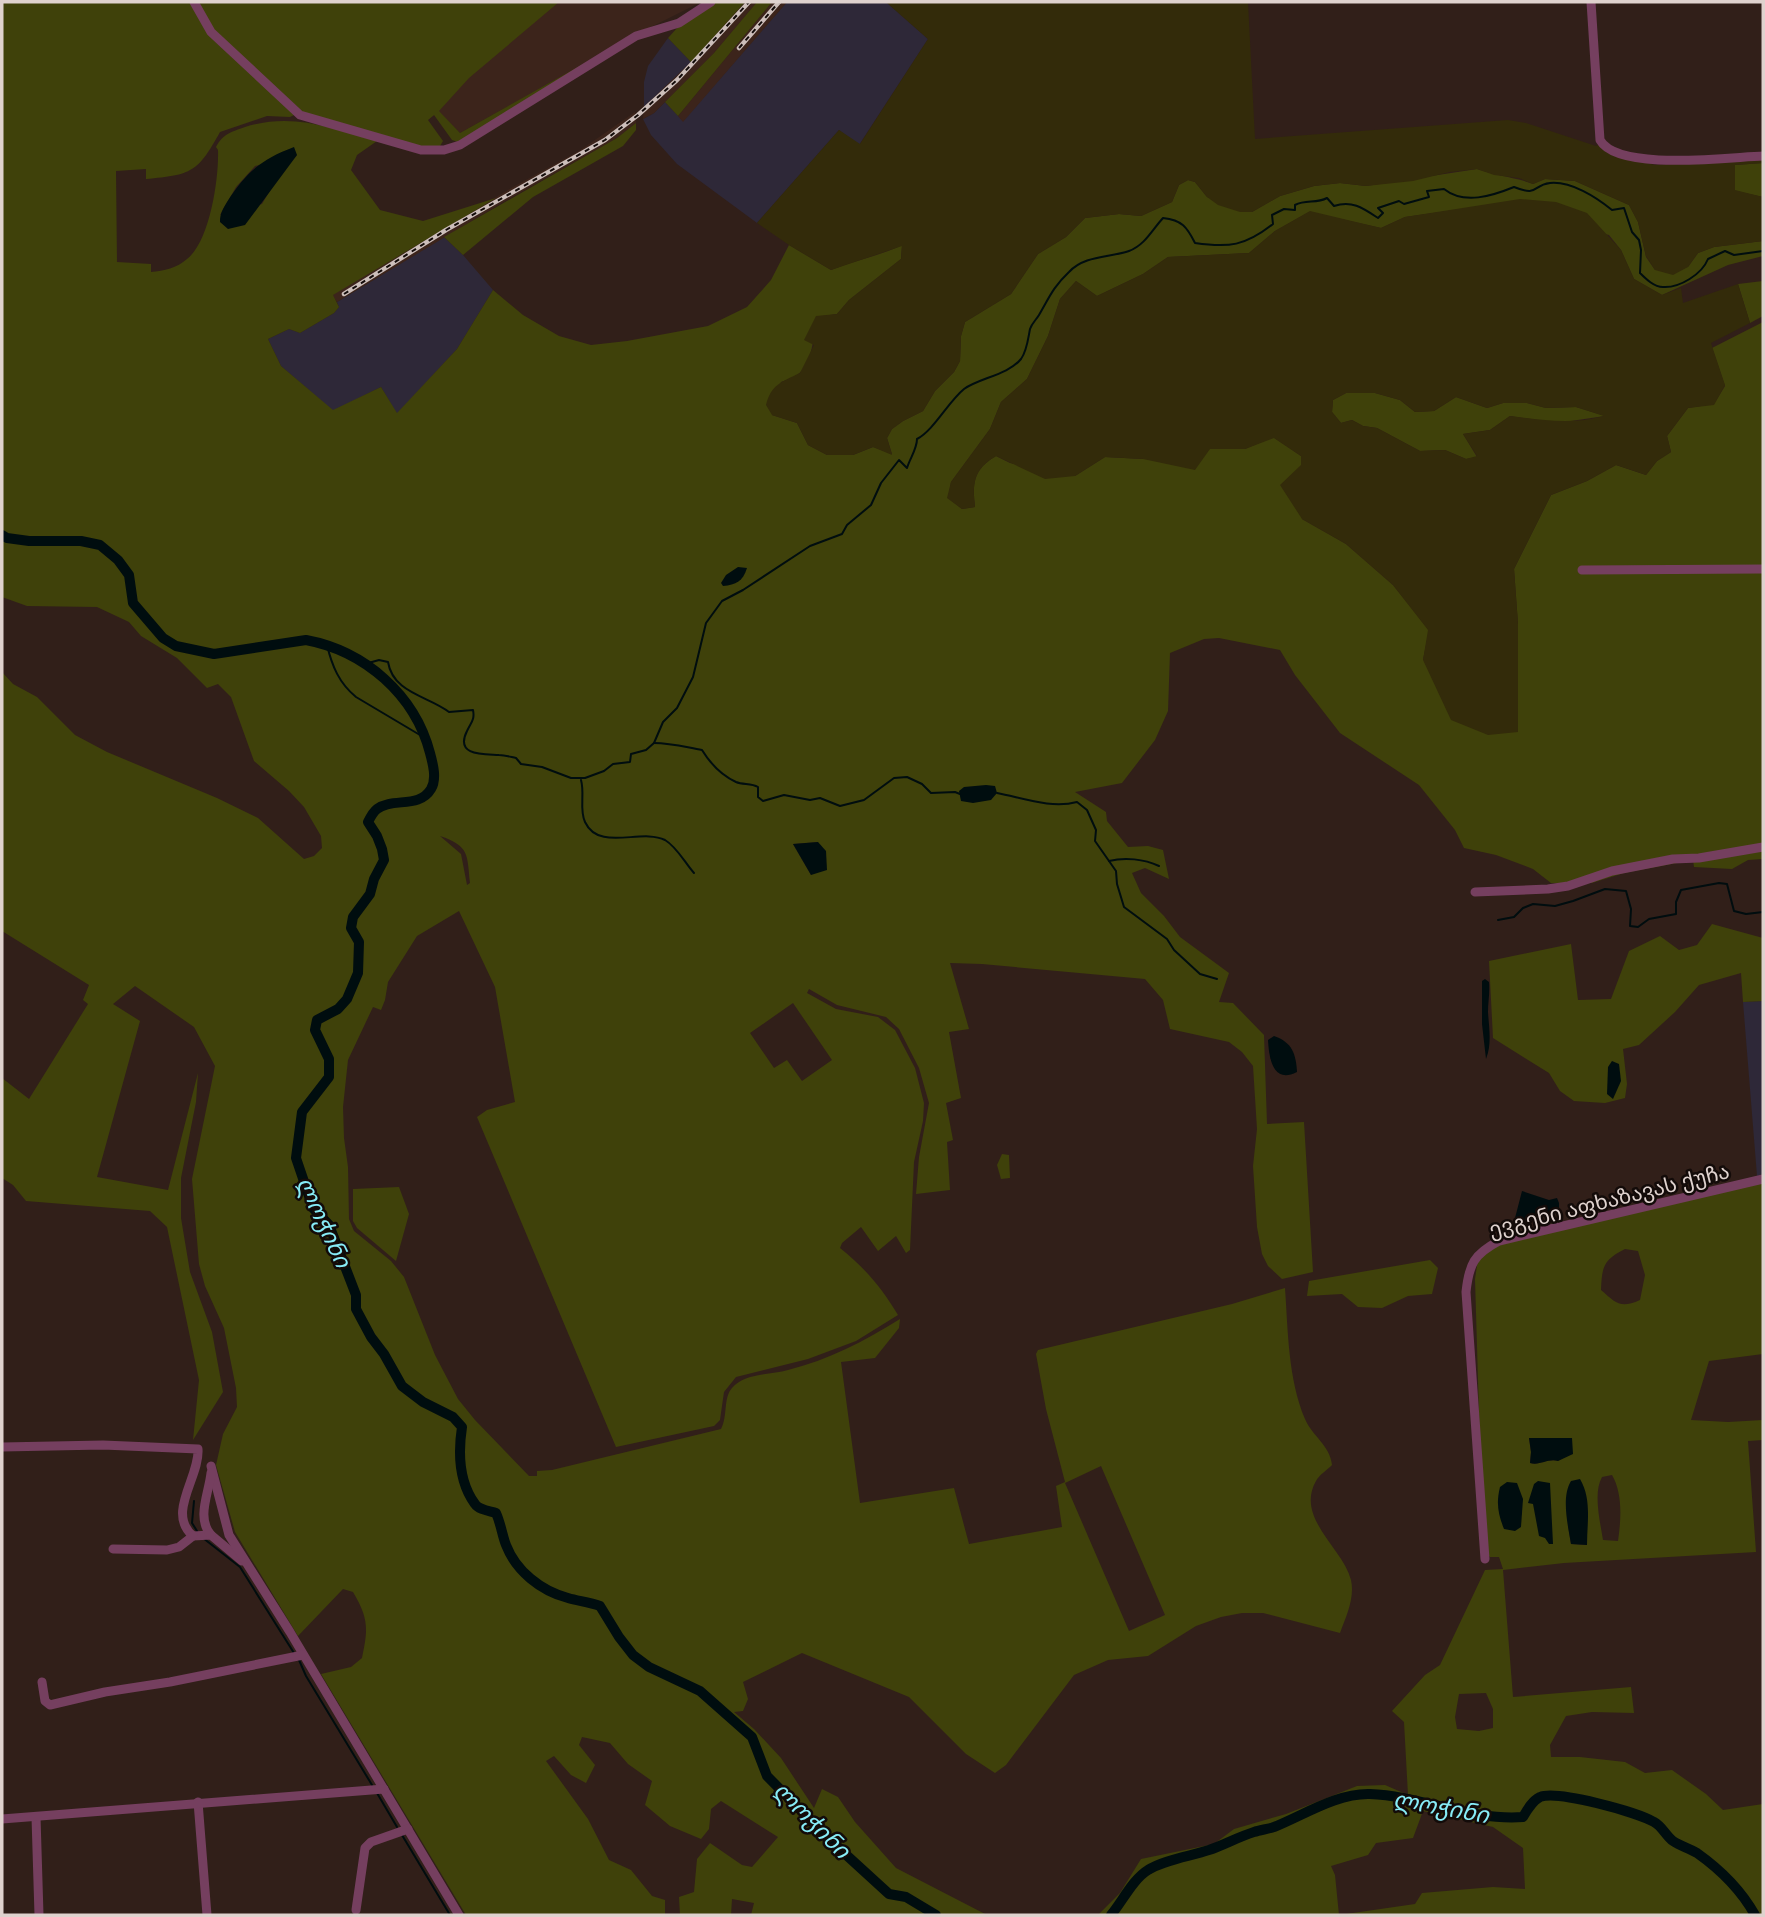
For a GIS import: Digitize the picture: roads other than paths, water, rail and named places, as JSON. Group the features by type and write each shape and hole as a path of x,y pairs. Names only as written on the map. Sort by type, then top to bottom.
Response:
{"street":[{"path":"194,2 211,32 300,115 430,151 460,145 636,36 679,23 712,2"},
{"path":"1591,2 1602,145 1626,155 1655,162 1763,156"},
{"path":"1582,570 1763,569"},
{"path":"1475,892 1568,886 1612,871 1673,859 1699,858 1763,847"},
{"name":"ევგენი აფხაზავას ქუჩა","path":"1485,1559 1466,1292 1469,1271 1475,1259 1485,1248 1499,1241 1763,1179"},
{"path":"2,1447 103,1445 198,1449 198,1464 183,1510 186,1528 193,1536"},
{"path":"248,1567 206,1529 203,1519 211,1466 229,1535 459,1915"},
{"path":"114,1549 167,1550 178,1547 193,1536 211,1535"},
{"path":"42,1682 45,1702 50,1705 303,1655"},
{"path":"2,1819 384,1789"},
{"path":"198,1802 206,1915"},
{"path":"36,1817 39,1915"},
{"path":"356,1910 365,1848 372,1842 408,1829"}],"waterway":[{"path":"365,664 379,660 388,662 391,672 404,687 449,712 473,710 473,719 464,739 465,746 473,752 516,758 521,764 542,767 571,778 585,778 604,771 613,764 630,762 631,754 646,750 654,743 663,722 677,708 693,677 706,623 722,601 810,546 842,534 847,525 871,505 881,483 899,460 907,468 917,439 964,389 1009,369 1021,359 1032,325 1055,288 1069,272 1090,260 1135,248 1163,218 1183,225 1195,243 1227,245 1254,237 1273,224 1272,215 1284,209 1295,210 1295,205 1303,202 1327,198 1334,206 1352,205 1378,218 1383,213 1378,208 1399,201 1404,204 1429,197 1427,191 1444,189 1460,197 1469,198 1514,187 1532,191 1544,184 1558,183 1583,191 1612,210 1624,208 1632,232 1639,240 1640,273 1656,286 1670,287 1683,283 1696,275 1708,259 1725,251 1734,255 1763,251"},
{"name":"ლოჭინი","path":"2,535 29,541 81,541 100,545 118,560 129,575 133,603 163,638 176,646 214,654 306,640 328,646 367,665 400,695 413,712 430,753 434,771 433,785 420,799 377,809 368,822 377,836 384,860 370,894 353,917 351,928 359,942 358,973 347,999 338,1009 317,1020 315,1030 329,1059 329,1077 302,1112 296,1158 313,1208 329,1225 356,1295 356,1309 402,1386 423,1402 453,1417 462,1427 460,1457 466,1486 477,1506 496,1513 510,1554 523,1571 539,1585 558,1595 600,1606 633,1655 649,1667 700,1691 752,1737 767,1776 831,1841 889,1894 906,1897 936,1915"},
{"path":"327,645 337,674 350,692 425,738"},
{"path":"654,743 702,750 725,776 736,782 758,787 758,797 763,801 784,795 810,800 820,798 840,806 864,800 894,778 907,777 922,784 931,793 960,794"},
{"path":"581,780 583,817 591,831 610,838 644,836 665,840 694,873"},
{"path":"997,793 1047,804 1077,802 1087,810 1096,830 1095,841 1116,871 1124,907 1167,939 1174,950 1200,974 1217,979"},
{"path":"1109,861 1134,859 1159,866"},
{"path":"1498,920 1514,917 1523,908 1533,904 1555,906 1605,889 1626,891 1631,909 1630,926 1638,927 1649,919 1676,914 1676,902 1681,890 1719,883 1727,884 1734,911 1746,914 1763,912"},
{"path":"194,1501 192,1523 197,1531"},
{"path":"203,1538 240,1567 294,1653"},
{"path":"299,1660 372,1785"},
{"path":"377,1793 397,1827"},
{"name":"ლოჭინი","path":"1111,1915 1137,1879 1154,1867 1274,1827 1333,1801 1370,1794 1504,1817 1523,1817 1535,1801 1549,1796 1579,1799 1631,1813 1657,1824 1673,1841 1697,1853 1714,1866 1737,1889 1755,1915"},
{"path":"402,1835 450,1915"}],"railway":[{"path":"344,294 446,230 605,140 677,80 749,2"},
{"path":"739,48 779,2"}]}
